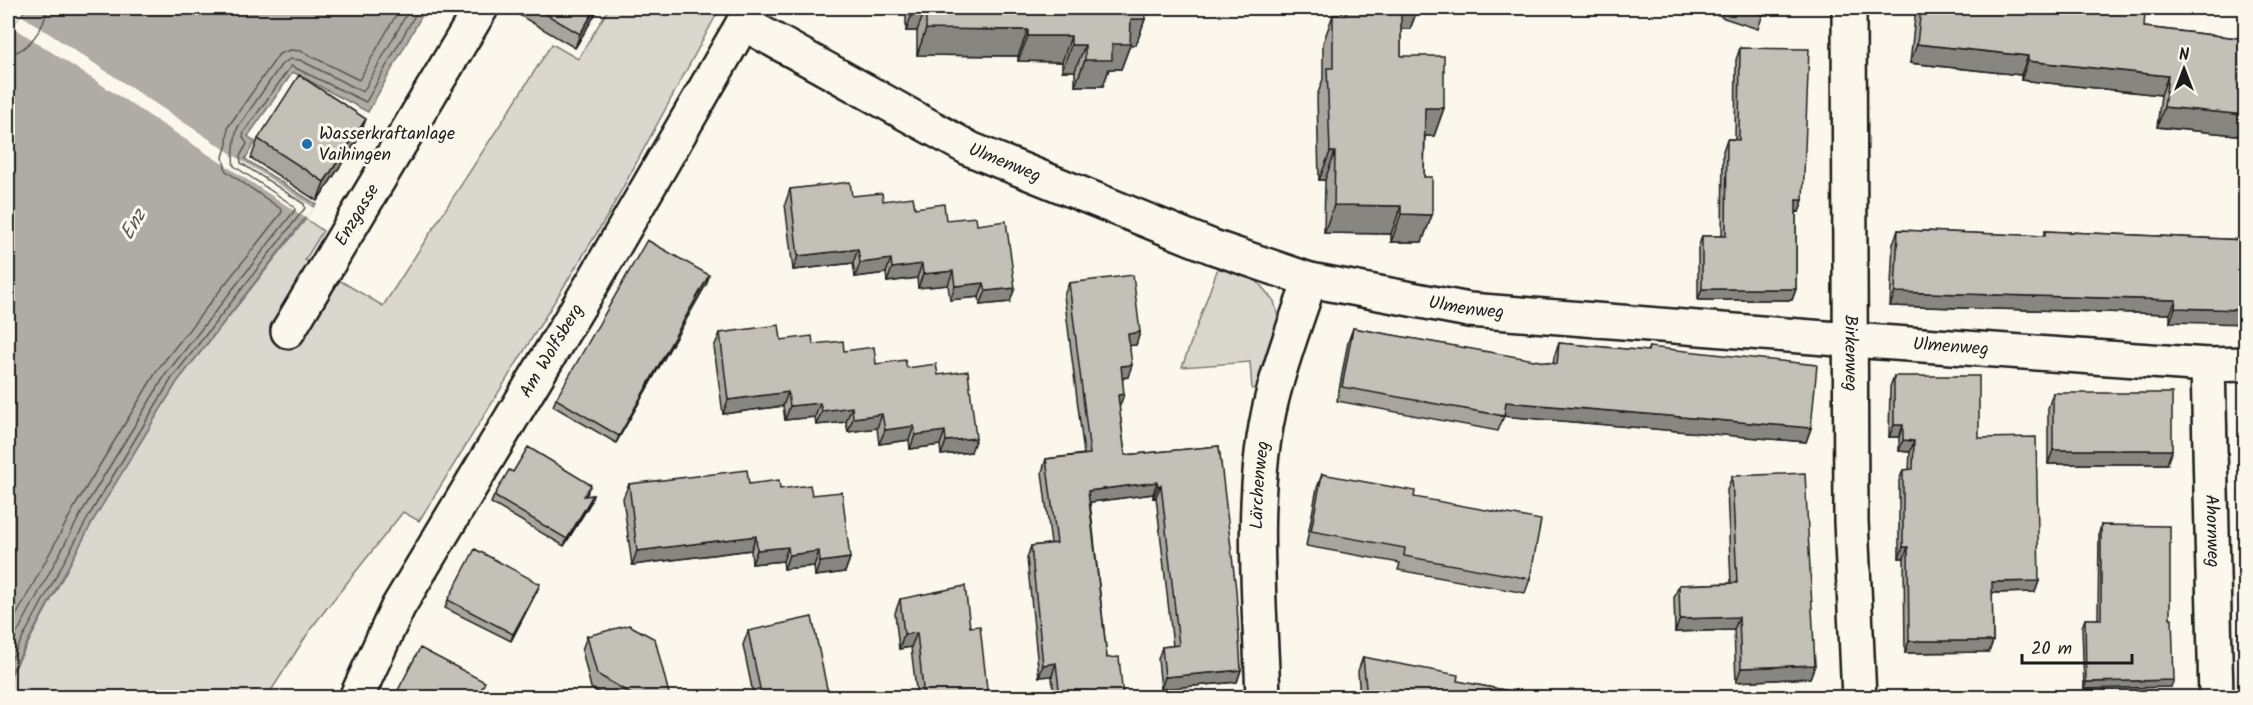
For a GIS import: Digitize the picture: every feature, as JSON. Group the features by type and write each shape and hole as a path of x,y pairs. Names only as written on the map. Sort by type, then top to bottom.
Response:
{"street":[{"name":"Enzgasse","path":"288,331 481,8"},
{"name":"Birkenweg","path":"1849,8 1851,521 1858,698"},
{"name":"Ulmenweg","path":"748,15 970,148 1212,247 1310,280 1469,310 2208,365 2246,364"},
{"name":"Am Wolfsberg","path":"356,698 398,607 596,279 748,15"},
{"name":"Lärchenweg","path":"1263,698 1258,501 1263,449 1272,398 1310,280"},
{"name":"Ahornweg","path":"2208,365 2216,698"}],"shaded area":[{"path":"609,8 720,8 608,215 419,521 403,512 312,627 267,697 8,698 8,681 95,517 177,382 306,219 323,231 305,260 383,306 552,44 578,59"},
{"path":"1218,268 1256,280 1274,301 1279,322 1264,388 1252,389 1250,362 1182,367"}],"water":[{"name":"Enz","path":"26,8 426,8 368,112 293,72 248,136 255,142 245,159 316,204 177,382 95,517 8,678 8,35"}],"pier":[{"path":"21,15 314,208 306,218 13,27"}],"building":[{"path":"535,8 596,8 580,34"},
{"path":"926,8 1145,8 1145,19 1131,19 1130,44 1112,44 1112,60 1085,60 1085,45 1071,45 1071,36 1028,36 1028,30 926,29"},
{"path":"1347,8 1401,8 1401,56 1444,56 1444,108 1425,108 1424,177 1432,177 1432,215 1401,214 1401,206 1334,205 1335,152 1330,152 1327,68 1333,68 1333,15 1346,15"},
{"path":"1741,8 1765,8 1763,15"},
{"path":"1921,8 2093,8 2145,13 2144,27 2246,39 2246,115 2164,107 2168,76 2028,61 2028,56 1917,44"},
{"path":"1740,48 1809,49 1803,200 1796,200 1796,289 1702,289 1702,236 1726,236 1727,139 1739,140"},
{"name":"Wasserkraftanlage Vaihingen","path":"299,75 366,119 324,182 258,139"},
{"path":"850,182 852,196 882,193 883,201 913,197 915,208 944,204 946,220 976,217 977,225 1006,221 1015,288 986,291 984,283 955,286 953,271 923,274 922,264 892,268 891,259 860,263 858,249 798,256 790,189"},
{"path":"1898,230 2045,236 2045,231 2246,240 2246,310 2175,308 2176,300 1895,292"},
{"path":"647,240 709,275 619,436 556,399"},
{"path":"1133,275 1140,332 1128,334 1132,365 1121,366 1124,394 1118,395 1125,455 1219,446 1236,590 1241,670 1165,677 1162,647 1179,645 1161,485 1158,486 1157,482 1088,491 1107,658 1119,657 1123,698 1060,698 1056,663 1043,665 1031,546 1057,543 1046,459 1090,454 1069,283"},
{"path":"779,325 781,340 812,336 813,344 843,341 844,351 874,347 876,364 905,360 907,368 936,364 938,375 968,371 976,438 946,441 945,431 915,435 914,426 885,430 882,414 853,418 852,407 822,411 820,403 790,406 788,392 728,400 720,333"},
{"path":"1353,328 1557,364 1559,343 1648,351 1649,347 1817,365 1811,428 1506,402 1504,416 1342,387"},
{"path":"1894,376 1979,376 1979,438 2036,437 2039,581 1992,582 1993,641 1909,641 1908,547 1903,547 1903,470 1913,469 1914,441 1903,440 1903,425 1894,425"},
{"path":"2053,393 2172,393 2172,450 2053,450"},
{"path":"528,447 591,485 584,496 593,495 567,539 494,496 509,470 513,472"},
{"path":"747,470 749,484 779,480 780,489 810,485 812,495 842,492 850,558 820,562 819,551 789,555 788,547 757,550 756,536 637,551 629,484"},
{"path":"1805,473 1815,665 1741,668 1739,617 1680,619 1679,585 1737,583 1732,476"},
{"path":"1322,474 1415,491 1414,497 1541,520 1530,579 1404,556 1405,548 1311,531"},
{"path":"2101,525 2170,526 2170,618 2172,618 2174,680 2086,682 2085,619 2101,619"},
{"path":"475,549 540,584 513,634 448,600"},
{"path":"965,586 970,627 980,626 988,698 924,698 917,633 904,634 900,599"},
{"path":"812,617 829,698 762,698 748,631"},
{"path":"629,625 655,639 670,698 638,698 597,674 587,636"},
{"path":"420,648 485,682 477,698 394,698"},
{"path":"1363,657 1458,675 1457,681 1546,698 1367,698"}],"place":[{"name":"Wasserkraftanlage Vaihingen","path":"307,144"}]}
